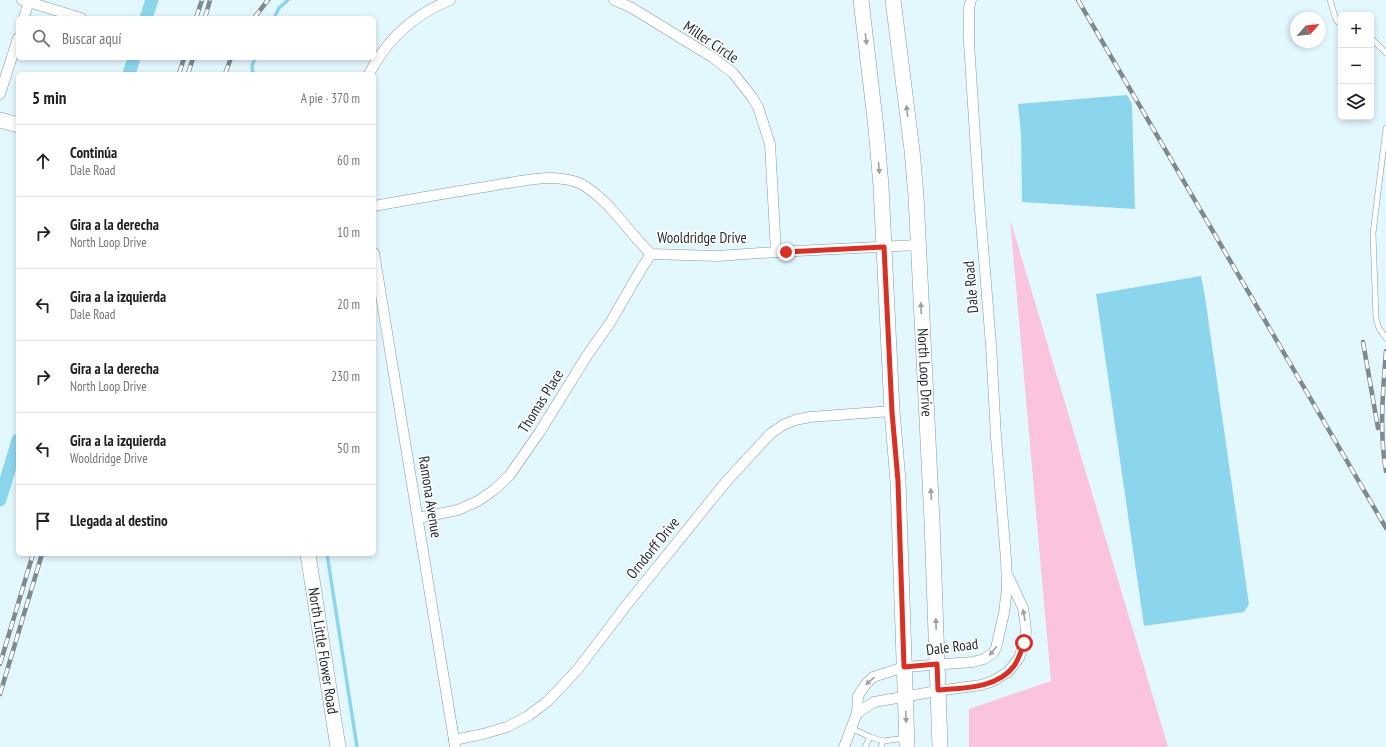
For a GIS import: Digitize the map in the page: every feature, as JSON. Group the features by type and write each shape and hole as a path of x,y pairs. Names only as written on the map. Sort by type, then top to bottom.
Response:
{"main road":[{"path":"861,0 876,128 884,247 892,412 898,481 907,743"},
{"name":"North Loop Drive","path":"893,0 912,150 918,245 932,521 940,747"},
{"path":"0,120 16,124"},
{"name":"North Little Flower Road","path":"308,556 338,747"}],"street":[{"path":"370,72 378,56 396,35 422,14 450,0"},
{"name":"Miller Circle","path":"614,0 632,8 712,57 733,73 752,97 758,107 770,144 776,252"},
{"name":"Dale Road","path":"844,747 857,713 858,696 873,677 904,667 973,662 984,659 993,653 999,641 1004,613 1007,573 969,43 969,8 971,0"},
{"path":"24,16 26,1 74,16"},
{"path":"0,94 16,44"},
{"name":"Wooldridge Drive","path":"376,206 528,180 552,178 581,184 597,195 638,242 651,254 717,256 918,245"},
{"name":"Thomas Place","path":"418,518 458,510 478,501 494,490 509,476 539,433 588,354 610,323 651,254"},
{"name":"Ramona Avenue","path":"376,265 454,744"},
{"name":"Orndorff Drive","path":"454,744 507,726 528,716 548,701 578,669 625,607 725,482 770,434 783,425 795,420 810,417 892,412"},
{"name":"Dale Road","path":"857,713 874,702 938,690 981,685 993,682 1008,672 1019,658 1024,643 1025,621 1023,608 1007,573"}],"lane":[{"path":"1330,0 1338,22"},
{"path":"1374,41 1386,53"},
{"path":"1386,128 1373,233 1376,319 1379,328 1386,338"},
{"path":"851,728 883,741 907,743"},
{"path":"865,747 870,737"},
{"path":"881,747 883,741"}],"shaded area":[{"path":"1010,219 1168,747 969,747 969,709 1051,681"}],"water":[{"path":"1127,95 1132,104 1135,209 1022,202 1021,134 1018,104"},
{"path":"1201,276 1249,604 1244,612 1144,626 1096,294"}],"waterway":[{"path":"147,16 152,0"},
{"path":"275,16 279,8 288,0"},
{"path":"130,72 133,60"},
{"path":"253,72 252,66 254,60"},
{"path":"0,500 16,447"},
{"path":"327,556 357,747"}],"railway":[{"path":"197,16 202,0"},
{"path":"206,16 210,0"},
{"path":"256,16 268,0"},
{"path":"1078,0 1386,528"},
{"path":"180,72 183,60"},
{"path":"189,72 192,60"},
{"path":"226,72 230,60"},
{"path":"1363,342 1378,428"},
{"path":"1386,351 1382,426 1386,471"},
{"path":"0,664 32,556"},
{"path":"0,694 41,556"}],"route":[{"path":"786,252 884,247 892,412 898,481 904,667 937,664 938,690 981,685 993,682 1008,672 1019,658 1024,643"}]}
